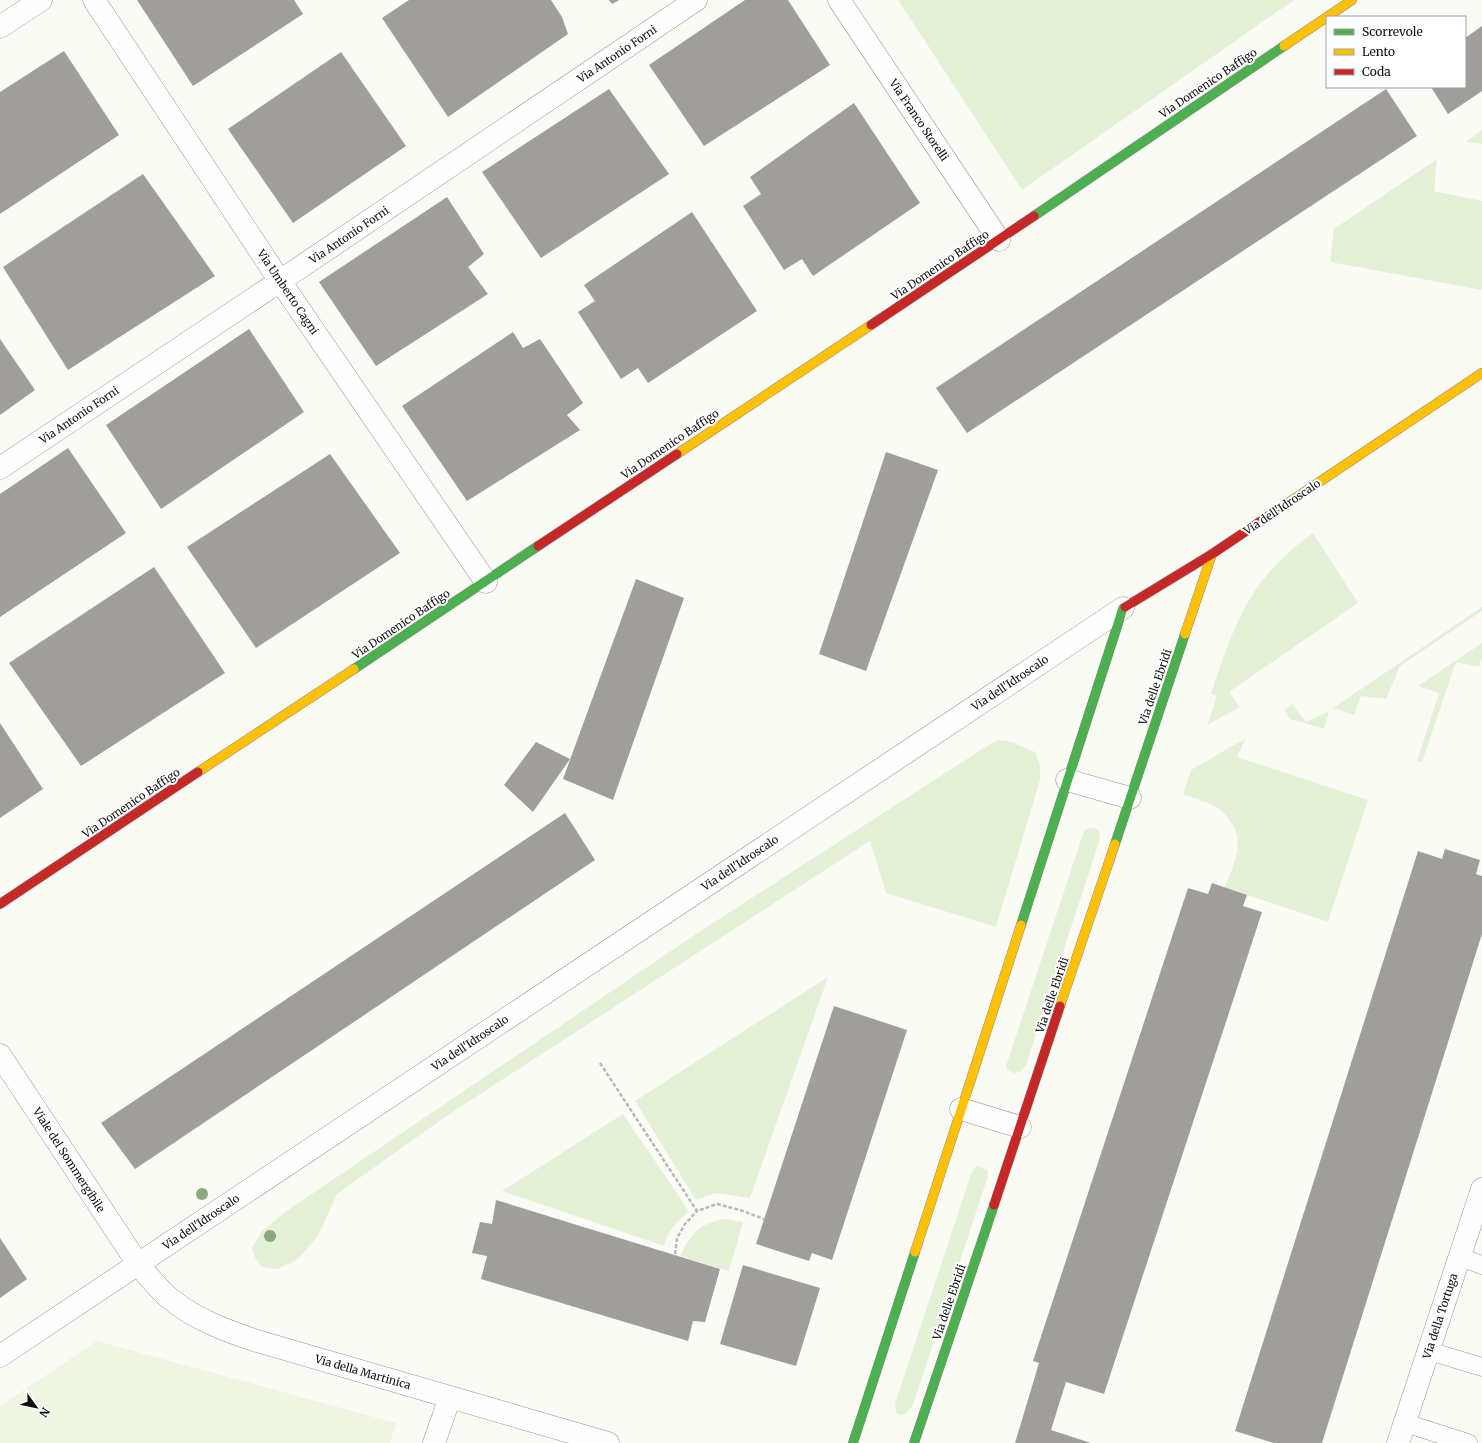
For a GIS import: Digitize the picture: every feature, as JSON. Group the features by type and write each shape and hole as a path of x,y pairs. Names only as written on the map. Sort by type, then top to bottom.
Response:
{"street":[{"path":"0,27 41,0"},
{"name":"Via Umberto Cagni","path":"94,0 280,281 486,582"},
{"name":"Via Antonio Forni","path":"0,468 696,0"},
{"name":"Via Franco Storelli","path":"839,0 999,240"},
{"name":"Via Domenico Baffigo","path":"1328,16 1352,0"},
{"name":"Via Domenico Baffigo","path":"0,904 999,240 1326,18"},
{"name":"Via dell'Idroscalo","path":"0,1356 1123,608 1212,554 1482,373"},
{"name":"Via delle Ebridi","path":"914,1443 1212,554"},
{"path":"853,1443 1123,608"},
{"path":"1068,780 1130,798"},
{"name":"Viale del Sommergibile","path":"0,1055 138,1264"},
{"path":"961,1109 1020,1127"},
{"name":"Via della Tortuga","path":"1402,1433 1482,1189"},
{"name":"Via della Martinica","path":"138,1264 157,1287 168,1297 185,1309 219,1327 257,1341 608,1443"},
{"path":"434,1443 450,1397"}],"lane":[{"path":"1460,1257 1482,1265"},
{"path":"1429,1351 1482,1367"},
{"path":"1402,1433 1468,1443"}],"path":[{"path":"600,1062 697,1211"},
{"path":"676,1254 677,1238 685,1224 697,1211 716,1204 740,1210 764,1219"}],"green space":[{"path":"898,0 1294,0 1022,190"},
{"path":"1482,130 1482,144 1466,142"},
{"path":"1437,159 1434,191 1482,201 1482,290 1330,262 1334,229"},
{"path":"1313,533 1358,603 1229,692 1240,707 1207,725 1217,696 1211,693 1228,644 1251,597 1271,570 1287,554"},
{"path":"1482,607 1482,611 1400,666 1386,699 1361,696 1354,715 1333,708"},
{"path":"1482,643 1482,658 1479,667 1456,662 1422,762 1417,761 1439,693 1418,686"},
{"path":"1292,704 1306,722 1329,711 1324,729 1290,719 1285,710"},
{"path":"1246,738 1237,757 1368,800 1328,922 1224,887 1232,870 1236,856 1238,842 1234,828 1227,817 1218,808 1183,794 1191,770"},
{"path":"998,740 1009,741 1035,752 1040,765 1040,780 996,927 886,893 870,841 448,1115 337,1194 318,1236 297,1260 277,1269 262,1267 255,1258 252,1248 262,1231 285,1212 696,934"},
{"path":"1088,828 1094,828 1099,831 1100,839 1026,1065 1020,1072 1014,1073 1009,1071 1006,1067 1007,1063 1084,831"},
{"path":"828,977 750,1198 715,1193 696,1200 635,1101"},
{"path":"623,1114 685,1205 688,1212 670,1231 664,1246 502,1191"},
{"path":"978,1166 987,1170 988,1176 913,1405 906,1414 899,1415 896,1412 895,1404 971,1174"},
{"path":"724,1219 743,1222 729,1271 680,1256 688,1241 697,1231 708,1224"},
{"path":"97,1341 396,1423 390,1443 0,1443 0,1406"}],"building":[{"path":"137,0 294,0 303,14 193,86"},
{"path":"409,0 551,0 562,17 568,34 448,117 382,18"},
{"path":"609,0 619,0 612,4"},
{"path":"745,0 788,0 830,65 704,146 649,65"},
{"path":"1482,26 1482,91 1448,114 1432,88 1466,88 1466,37"},
{"path":"64,51 119,135 0,214 0,92"},
{"path":"341,52 406,146 293,223 228,129"},
{"path":"609,89 669,174 541,258 482,172"},
{"path":"1386,89 1417,136 967,433 936,388"},
{"path":"854,103 920,203 813,276 802,259 784,270 743,206 761,194 750,177"},
{"path":"143,174 215,276 68,370 3,267"},
{"path":"447,197 484,254 468,267 488,294 376,366 319,282"},
{"path":"692,212 757,311 648,383 638,368 621,379 578,312 595,301 584,285"},
{"path":"249,329 304,412 161,509 106,425"},
{"path":"513,332 523,348 540,339 583,403 567,415 580,430 467,501 402,406"},
{"path":"0,339 35,390 0,415"},
{"path":"68,448 126,533 0,617 0,494"},
{"path":"886,452 938,470 866,671 819,654"},
{"path":"330,454 400,553 256,648 187,547"},
{"path":"154,567 225,673 81,766 9,663"},
{"path":"636,579 684,598 613,800 563,779"},
{"path":"0,723 43,789 0,818"},
{"path":"536,742 570,759 533,812 504,785"},
{"path":"565,813 595,860 135,1169 101,1123"},
{"path":"1445,849 1480,860 1476,874 1482,876 1482,934 1322,1443 1274,1443 1235,1431 1418,851 1442,859"},
{"path":"1212,883 1247,895 1243,906 1262,912 1104,1394 1066,1382 1051,1430 1091,1443 1015,1443 1039,1363 1033,1361 1188,888 1208,894"},
{"path":"834,1006 907,1030 832,1260 812,1253 809,1261 756,1244"},
{"path":"496,1200 720,1269 705,1322 693,1321 688,1341 481,1279 487,1256 472,1253 480,1222 492,1224"},
{"path":"0,1238 27,1279 0,1298"},
{"path":"743,1265 820,1288 796,1366 720,1344"}],"traffic: fast":[{"path":"1034,216 1284,46"},
{"path":"354,669 538,546"},
{"path":"1021,925 1123,608 1125,607"},
{"path":"1115,844 1185,634"},
{"path":"914,1443 994,1205"},
{"path":"853,1443 915,1252"}],"traffic: slow":[{"path":"1328,16 1352,0"},
{"path":"1284,46 1326,18"},
{"path":"677,454 871,325"},
{"path":"1285,505 1482,373"},
{"path":"1185,634 1212,554"},
{"path":"198,772 354,669"},
{"path":"1060,1006 1115,844"},
{"path":"915,1252 1021,925"}],"traffic: jam":[{"path":"871,325 1034,216"},
{"path":"538,546 677,454"},
{"path":"1125,607 1212,554 1285,505"},
{"path":"0,904 198,772"},
{"path":"994,1205 1060,1006"}]}
